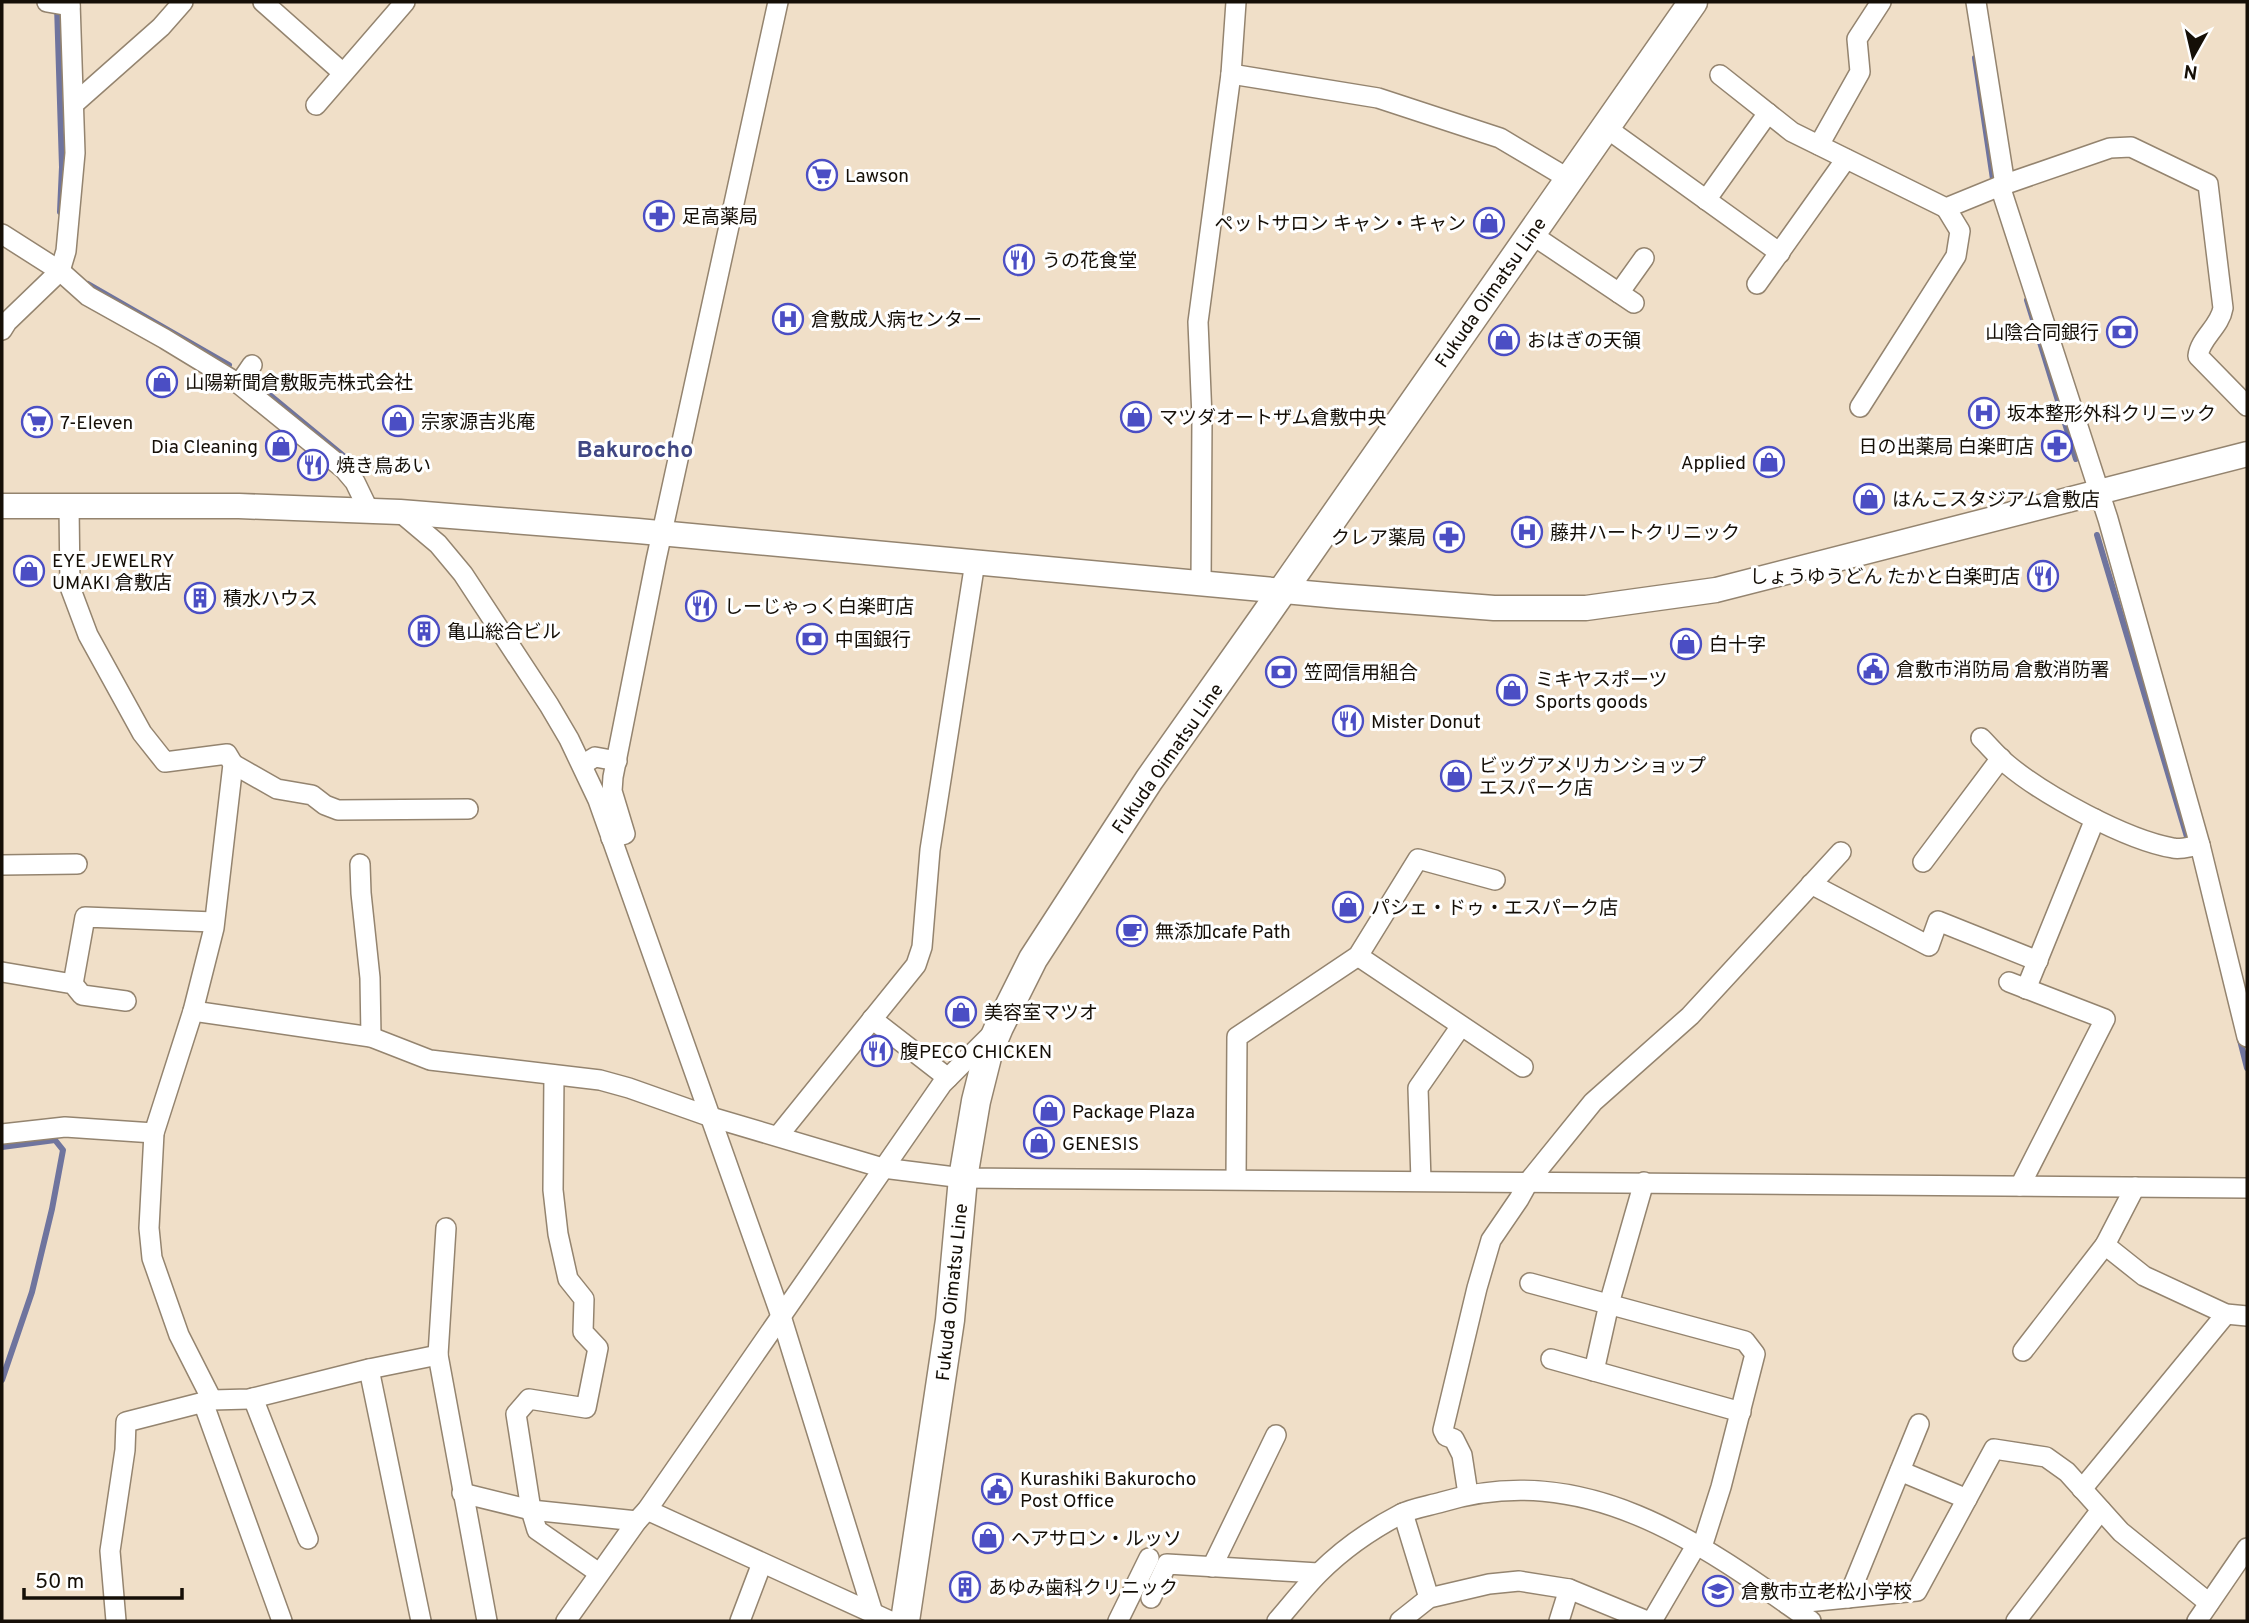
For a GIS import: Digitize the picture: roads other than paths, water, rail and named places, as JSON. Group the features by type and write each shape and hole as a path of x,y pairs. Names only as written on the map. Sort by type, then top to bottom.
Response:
{"main road":[{"name":"Fukuda Oimatsu Line","path":"905,1621 950,1320 963,1178 976,1101 988,1054 999,1027 1033,959 1134,803 1692,2"}],"street":[{"path":"74,104 161,27 183,2"},
{"path":"262,2 343,73"},
{"path":"316,105 405,2"},
{"path":"611,838 625,834 612,791 617,761 662,534 778,2"},
{"path":"1201,585 1202,418 1198,323 1231,74 1236,2"},
{"path":"1819,145 1860,72 1857,39 1881,2"},
{"path":"1976,2 1998,187 2100,493 2200,845 2247,1037"},
{"path":"2,330 60,271 66,251 75,153 74,104 60,4"},
{"path":"1231,74 1378,99 1500,138 1569,179"},
{"path":"1720,75 1792,132 1946,208 1960,231 1956,256 1860,407"},
{"path":"1706,200 1768,113"},
{"path":"1605,127 1780,253"},
{"path":"1946,208 2110,148 2131,147 2208,184 2224,308 2218,323 2199,348 2198,356 2247,406"},
{"path":"1758,284 1846,159"},
{"path":"2,234 60,271 88,296 239,384 344,469 355,482 369,511"},
{"path":"1531,234 1626,298 1644,258"},
{"path":"239,384 252,365"},
{"path":"2,506 239,506 400,512 975,562 1282,592 1494,608 1586,608 1716,590 2247,454"},
{"path":"69,505 70,587 88,635 142,733 165,762 227,754 233,764 277,789 312,795 325,805 338,810 468,809"},
{"path":"400,512 438,544 463,574 586,762 781,1316 880,1618"},
{"path":"778,1136 916,965 922,947 930,850 975,562"},
{"path":"1981,738 2001,758 2041,788 2095,819 2140,839 2175,849 2200,845"},
{"path":"586,762 595,757 617,761"},
{"path":"1923,862 2001,758"},
{"path":"233,764 214,922 193,1011 154,1133 149,1228 152,1258 179,1335 208,1401 282,1621"},
{"path":"2020,1186 2105,1019 2017,985 2038,961 2095,819"},
{"path":"1468,1494 1462,1455 1454,1439 1446,1436 1443,1430 1491,1240 1528,1181 1593,1102 1689,1016 1841,852"},
{"path":"1236,1179 1237,1037 1358,956 1418,859 1495,880"},
{"path":"2,865 77,864"},
{"path":"360,864 370,978 371,1037"},
{"path":"1811,884 1929,946 1938,921 2038,961"},
{"path":"73,984 85,917 214,922"},
{"path":"1358,956 1523,1067"},
{"path":"2,972 73,984 82,995 126,1001"},
{"path":"193,1011 371,1037 430,1060 600,1080 711,1117 883,1168 963,1178 2247,1188"},
{"path":"873,1019 948,1078"},
{"path":"1421,1181 1418,1088 1461,1026"},
{"path":"566,1621 948,1078 999,1027"},
{"path":"554,1075 553,1190 558,1234 568,1279 584,1299 583,1332 598,1348 586,1408 529,1399 516,1414 531,1510 537,1530 599,1573"},
{"path":"2,1134 65,1127 154,1133"},
{"path":"1594,1371 1609,1304 1644,1182"},
{"path":"2023,1351 2105,1245 2135,1187"},
{"path":"446,1228 438,1355 486,1621"},
{"path":"2105,1245 2144,1276 2226,1314 2247,1316"},
{"path":"1530,1283 1745,1341 1755,1354 1741,1412 1699,1546 1652,1621"},
{"path":"2082,1489 2226,1314"},
{"path":"116,1621 110,1551 125,1450 126,1422 208,1401 253,1398 438,1355"},
{"path":"1551,1359 1741,1412"},
{"path":"369,1369 421,1621"},
{"path":"253,1398 308,1539"},
{"path":"1848,1598 1919,1424"},
{"path":"1212,1567 1276,1435"},
{"path":"1787,1604 1917,1591 1994,1449 2046,1457 2067,1472 2121,1532 2209,1603"},
{"path":"1900,1471 1967,1499"},
{"path":"1277,1621 1318,1573 1368,1534 1403,1513 1468,1494 1526,1489 1594,1499 1634,1513 1699,1546 1811,1621"},
{"path":"462,1493 531,1510 642,1516 762,1563 880,1618"},
{"path":"2016,1621 2101,1510"},
{"path":"1403,1513 1429,1598"},
{"path":"2197,1621 2247,1548"},
{"path":"1118,1621 1149,1558"},
{"path":"740,1621 762,1563"},
{"path":"1151,1598 1167,1564 1318,1573"},
{"path":"1400,1621 1429,1598 1489,1584 1519,1581 1569,1589 1647,1621"},
{"path":"1559,1621 1569,1589"}],"waterway":[{"path":"57,6 62,167 60,212"},
{"path":"1975,58 1994,186"},
{"path":"88,284 229,365"},
{"path":"2027,300 2076,459"},
{"path":"265,391 363,472"},
{"path":"2097,535 2187,837"},
{"path":"2239,1036 2247,1068"},
{"path":"2,1147 55,1140 63,1150 32,1292 2,1380"}],"place":[{"name":"Lawson","path":"822,175"},
{"name":"足高薬局","path":"659,216"},
{"name":"ペットサロン キャン・キャン","path":"1489,223"},
{"name":"うの花食堂","path":"1019,260"},
{"name":"倉敷成人病センター","path":"788,319"},
{"name":"山陰合同銀行","path":"2122,332"},
{"name":"おはぎの天領","path":"1504,340"},
{"name":"山陽新聞倉敷販売株式会社","path":"162,382"},
{"name":"坂本整形外科クリニック","path":"1984,413"},
{"name":"マツダオートザム倉敷中央","path":"1136,417"},
{"name":"宗家源吉兆庵","path":"398,421"},
{"name":"7-Eleven","path":"37,422"},
{"name":"Dia Cleaning","path":"281,446"},
{"name":"日の出薬局 白楽町店","path":"2057,446"},
{"name":"Applied","path":"1769,462"},
{"name":"焼き鳥あい","path":"313,465"},
{"name":"はんこスタジアム倉敷店","path":"1869,499"},
{"name":"藤井ハートクリニック","path":"1527,532"},
{"name":"クレア薬局","path":"1449,537"},
{"name":"EYE JEWELRY UMAKI 倉敷店","path":"29,571"},
{"name":"しょうゆうどん たかと白楽町店","path":"2043,576"},
{"name":"積水ハウス","path":"200,598"},
{"name":"しーじゃっく白楽町店","path":"701,606"},
{"name":"亀山総合ビル","path":"424,631"},
{"name":"中国銀行","path":"812,639"},
{"name":"白十字","path":"1686,644"},
{"name":"倉敷市消防局 倉敷消防署","path":"1873,669"},
{"name":"笠岡信用組合","path":"1281,672"},
{"name":"ミキヤスポーツ Sports goods","path":"1512,690"},
{"name":"Mister Donut","path":"1348,721"},
{"name":"ビッグアメリカンショップ エスパーク店","path":"1456,776"},
{"name":"パシェ・ドゥ・エスパーク店","path":"1348,907"},
{"name":"無添加cafe Path","path":"1132,931"},
{"name":"美容室マツオ","path":"961,1012"},
{"name":"腹PECO CHICKEN","path":"877,1051"},
{"name":"Package Plaza","path":"1049,1111"},
{"name":"GENESIS","path":"1039,1143"},
{"name":"Kurashiki Bakurocho Post Office","path":"997,1489"},
{"name":"ヘアサロン・ルッソ","path":"988,1538"},
{"name":"あゆみ歯科クリニック","path":"965,1587"},
{"name":"倉敷市立老松小学校","path":"1718,1591"}],"district":[{"name":"Bakurocho","path":"635,449"}]}
